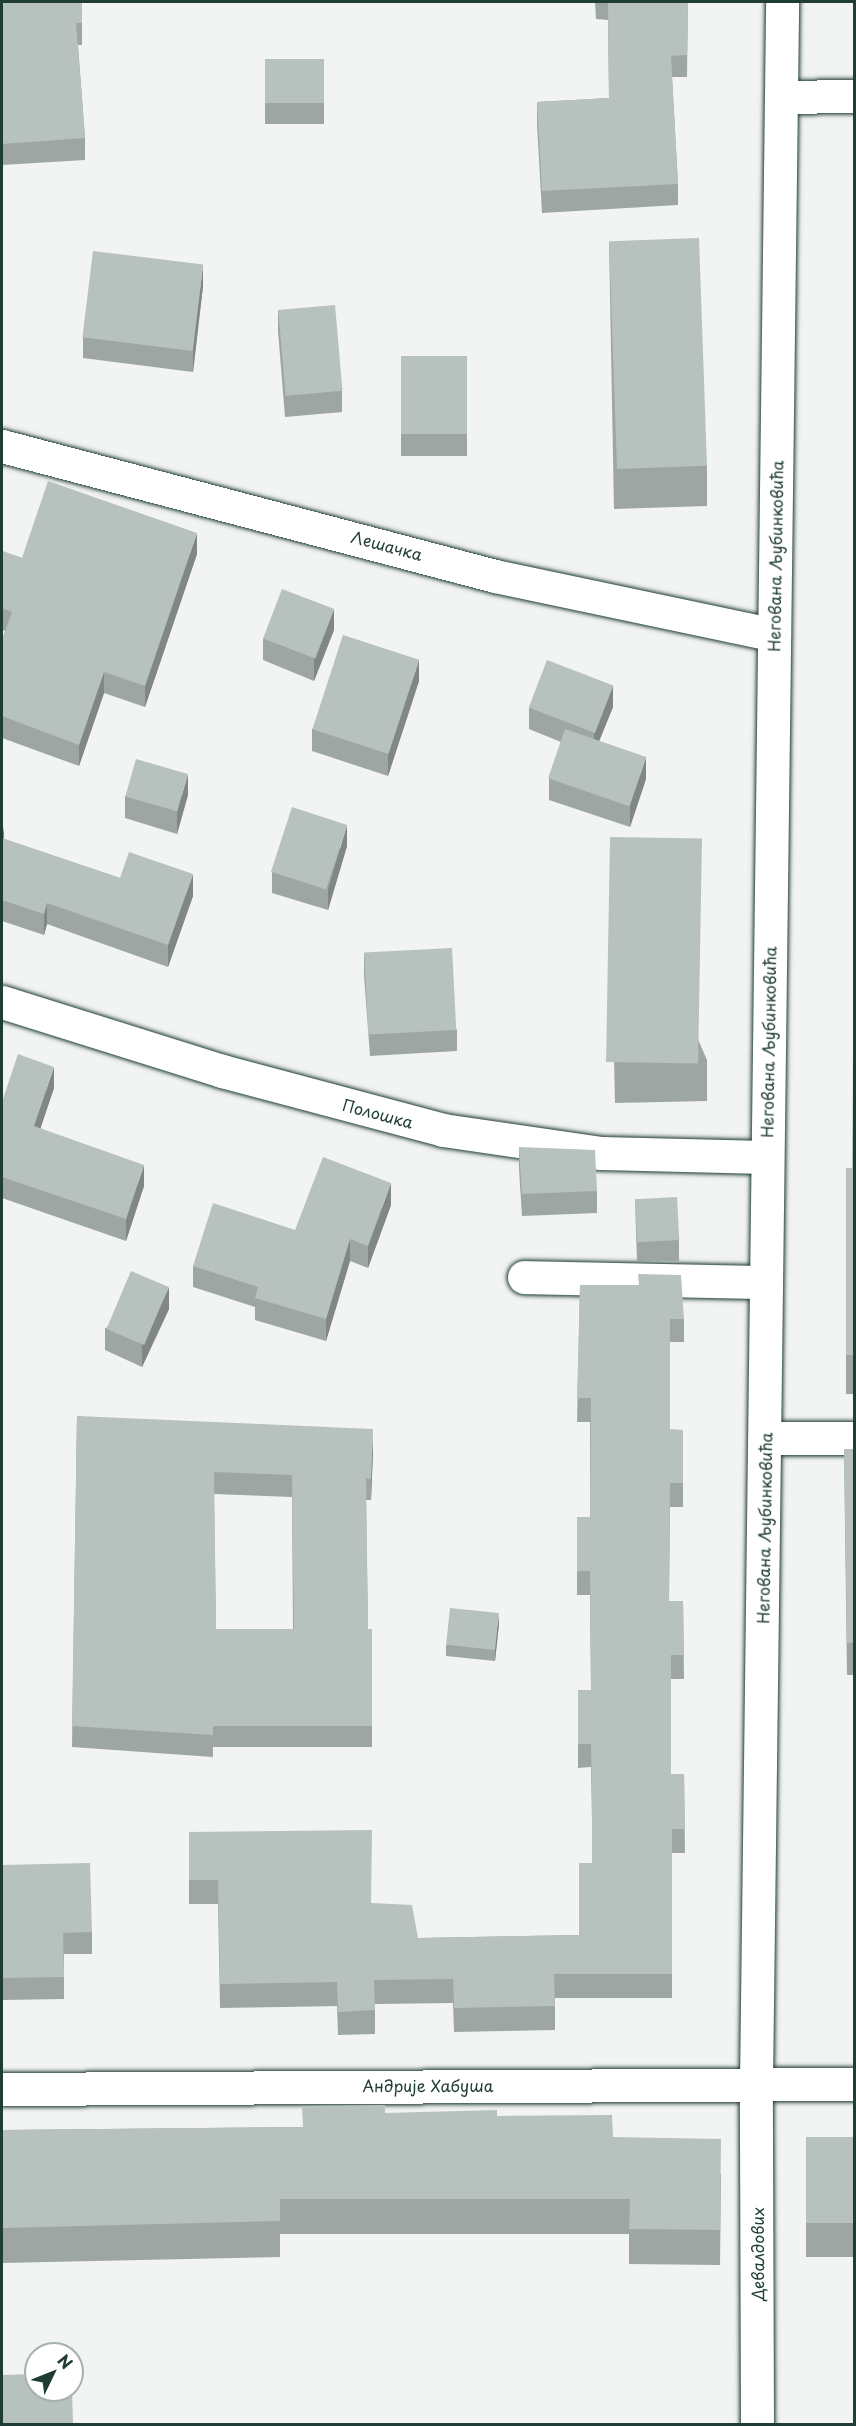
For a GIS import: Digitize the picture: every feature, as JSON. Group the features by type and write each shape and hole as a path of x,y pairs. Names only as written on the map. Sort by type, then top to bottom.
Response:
{"street":[{"name":"Негована Љубинковића","path":"756,2083 766,1438 766,1157 782,2"},
{"path":"781,98 855,96"},
{"name":"Лешачка","path":"2,446 495,576 774,635"},
{"name":"Полошка","path":"2,1002 222,1071 443,1130 601,1153 766,1157"},
{"path":"524,1277 766,1282"},
{"path":"766,1438 855,1438"},
{"name":"Девалдових","path":"756,2083 757,2424"},
{"name":"Андрије Хабуша","path":"2,2089 855,2084"}],"building":[{"path":"2,2 82,2 82,23 76,23 85,138 2,144"},
{"path":"608,2 688,2 687,55 671,56 678,184 542,191 537,102 609,98"},
{"path":"265,59 324,59 324,103 265,103"},
{"path":"699,238 707,466 617,469 609,241"},
{"path":"93,251 203,265 193,351 82,337"},
{"path":"335,305 342,391 286,396 278,310"},
{"path":"401,356 467,356 467,434 401,434"},
{"path":"48,481 197,533 145,686 104,672 79,745 2,716 2,640 12,612 2,608 2,551 22,558"},
{"path":"282,589 334,609 315,659 263,638"},
{"path":"343,635 419,660 388,754 312,729"},
{"path":"547,660 613,685 595,733 529,708"},
{"path":"565,729 646,757 629,806 548,778"},
{"path":"136,759 188,774 177,811 125,796"},
{"path":"292,807 347,825 326,890 271,872"},
{"path":"610,837 702,839 698,1064 606,1062"},
{"path":"2,838 120,878 129,852 193,874 168,945 47,903 44,914 2,900"},
{"path":"452,948 456,1030 368,1034 364,953"},
{"path":"853,1053 855,1053 855,1355 846,1355 846,1168 852,1168"},
{"path":"18,1054 54,1067 34,1126 144,1165 126,1219 2,1177 2,1102"},
{"path":"519,1147 595,1150 597,1191 522,1194"},
{"path":"323,1157 391,1183 368,1246 350,1239 326,1319 255,1298 258,1287 193,1266 213,1203 295,1230"},
{"path":"677,1197 679,1240 637,1242 635,1199"},
{"path":"131,1271 169,1287 144,1345 106,1329"},
{"path":"638,1274 681,1275 684,1319 670,1319 670,1429 683,1430 683,1483 670,1483 669,1601 683,1601 684,1655 671,1655 671,1774 684,1774 685,1829 672,1829 672,1974 554,1974 555,2006 454,2008 453,1979 374,1980 375,2010 338,2012 337,1982 220,1984 218,1880 189,1880 189,1832 372,1830 371,1903 412,1905 418,1938 579,1935 579,1863 592,1863 591,1744 578,1744 578,1690 591,1690 590,1571 577,1571 577,1517 590,1517 591,1398 577,1398 580,1285 639,1285"},
{"path":"77,1416 373,1429 371,1479 366,1478 368,1629 372,1629 372,1726 213,1726 213,1735 72,1726","holes":["214,1472 292,1475 294,1629 216,1629"]},
{"path":"844,1449 855,1449 855,1642 847,1643"},
{"path":"450,1608 499,1613 495,1650 446,1645"},
{"path":"90,1863 92,1932 63,1933 64,1977 2,1978 2,1865"},
{"path":"385,2105 385,2113 497,2110 497,2116 612,2115 613,2137 721,2139 720,2230 629,2229 630,2199 280,2199 280,2221 2,2228 2,2130 303,2127 302,2106"},
{"path":"806,2137 854,2137 854,2223 806,2223"},
{"path":"24,2374 24,2402 72,2402 73,2424 2,2424 2,2375"}]}
